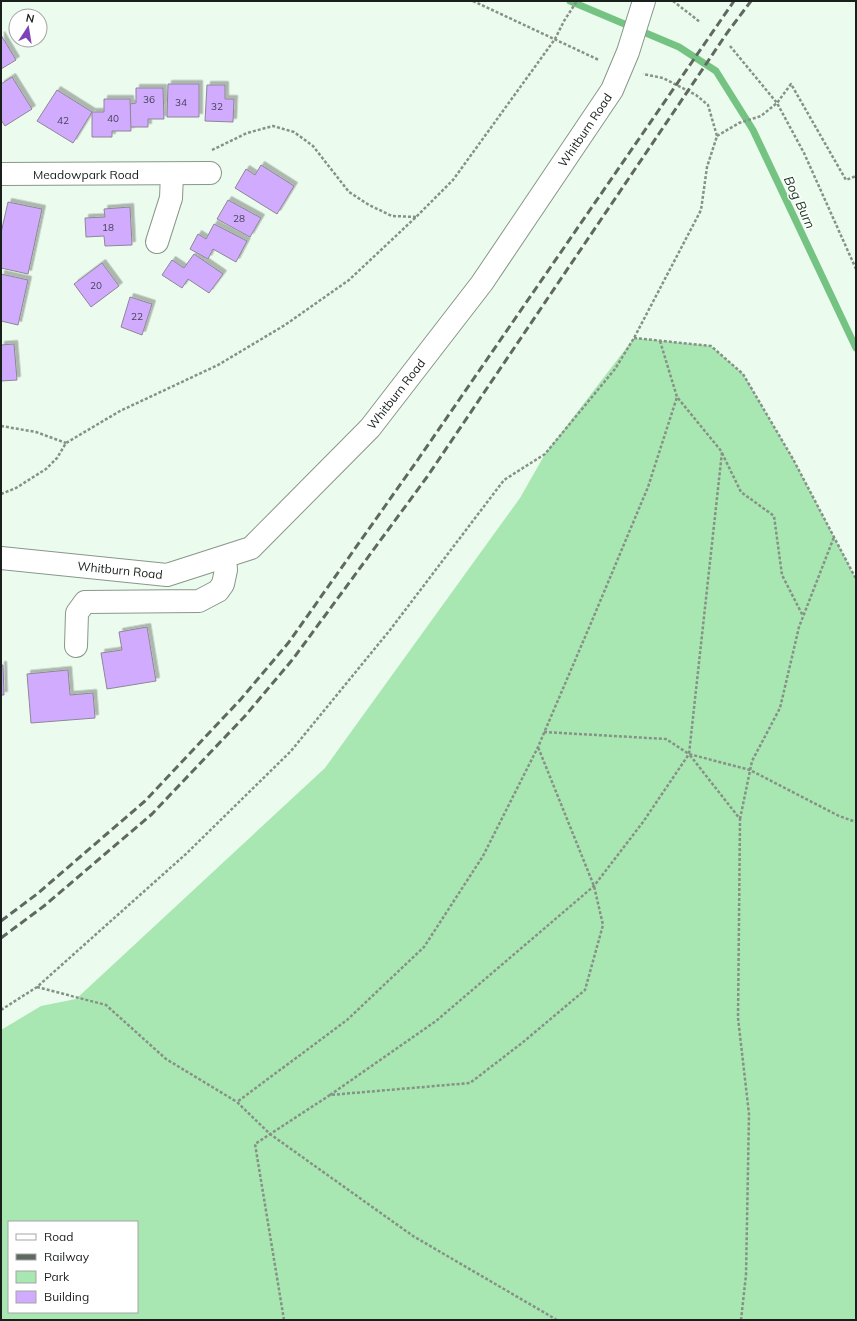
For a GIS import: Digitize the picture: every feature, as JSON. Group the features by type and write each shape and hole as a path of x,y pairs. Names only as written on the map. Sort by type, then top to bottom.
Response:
{"main road":[{"name":"Whitburn Road","path":"1,558 167,575 251,548 370,428 482,283 612,90 625,62 644,1"},
{"name":"Meadowpark Road","path":"1,174 210,173"},
{"path":"157,242 171,198 172,174"},
{"path":"76,646 77,613 85,602 199,601 212,595 223,584 226,570 225,556"}],"path":[{"path":"1,1010 37,988 187,853 291,750 390,630 504,480 544,454 615,369 634,338 701,210 707,167 717,136 708,104 696,95 663,78 625,62 555,39 473,1"},
{"path":"1,494 16,488 46,469 57,458 66,442 120,411 218,365 285,325 349,280 453,180 555,39 564,21 577,1"},
{"path":"673,1 700,22"},
{"path":"730,46 777,103 804,153 856,269"},
{"path":"717,136 739,123 761,116 777,103 791,84 846,180 856,176"},
{"path":"210,173 208,151 247,133 273,126 294,132 314,146 348,192 369,205 392,216 416,217"},
{"path":"634,338 711,346 743,374 793,459 856,579"},
{"path":"660,341 677,397 722,452 741,492 774,516 782,574 803,616"},
{"path":"237,1102 347,1020 424,947 483,856 538,747 648,487 677,397"},
{"path":"1,426 36,432 66,442"},
{"path":"284,1320 255,1144 330,1095 436,1021 594,886 643,822 688,754 722,452"},
{"path":"741,1320 746,1275 749,1114 738,1018 740,819 752,761 780,708 803,616 834,537"},
{"path":"544,732 666,739 688,754 740,819"},
{"path":"330,1095 470,1083 522,1044 585,990 602,925 594,886 538,747"},
{"path":"688,754 750,770 839,816 856,822"},
{"path":"37,988 106,1005 166,1059 237,1102 270,1134 413,1236 557,1320"}],"green space":[{"path":"634,338 711,346 743,374 793,459 856,579 856,1320 1,1320 1,1030 41,1006 76,999 325,768 520,498 545,454"}],"building":[{"path":"1,35 16,60 1,69"},
{"path":"12,77 32,109 5,126 1,120 1,84"},
{"path":"168,84 199,84 199,117 167,117"},
{"path":"207,85 225,85 225,99 234,99 233,122 205,121"},
{"path":"136,88 163,88 164,119 148,119 148,127 130,127 130,104 136,103"},
{"path":"57,90 92,112 73,143 37,121"},
{"path":"104,99 130,99 131,131 112,131 112,137 92,137 92,112 104,112"},
{"path":"261,165 294,186 277,214 235,188 246,169 255,175"},
{"path":"228,200 261,218 250,237 217,219"},
{"path":"8,202 42,209 28,274 1,268 1,233"},
{"path":"130,207 132,245 105,246 104,236 86,237 85,218 105,217 104,209"},
{"path":"214,224 247,241 236,262 213,249 208,259 190,249 198,234 206,239"},
{"path":"194,254 223,274 209,293 188,279 182,288 162,275 172,260 184,268"},
{"path":"102,263 119,286 91,307 74,284"},
{"path":"1,274 28,280 18,325 1,321"},
{"path":"130,297 152,304 142,335 121,327"},
{"path":"14,344 17,380 1,381 1,345"},
{"path":"147,627 156,681 107,689 101,653 122,650 119,632"},
{"path":"1,665 3,665 4,695 1,695"},
{"path":"68,670 70,695 93,693 95,718 31,723 27,674"}],"waterway":[{"name":"Bog Burn","path":"570,1 679,47 716,71 753,130 856,348"}],"railway":[{"path":"1,921 37,894 145,801 241,699 289,642 419,458 734,1"},
{"path":"1,938 44,906 152,814 245,716 293,659 427,477 727,33 751,1"}]}
